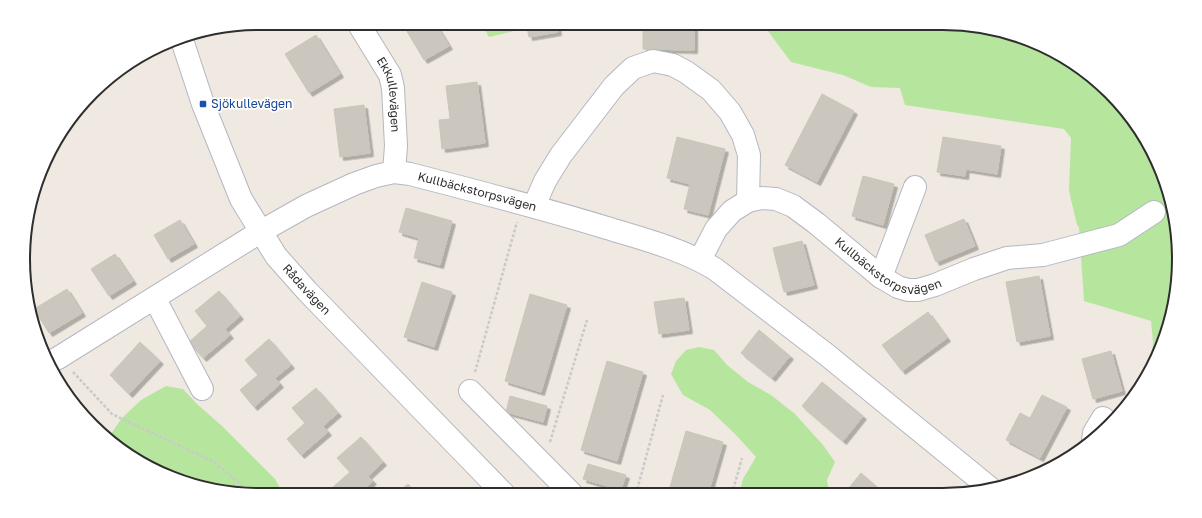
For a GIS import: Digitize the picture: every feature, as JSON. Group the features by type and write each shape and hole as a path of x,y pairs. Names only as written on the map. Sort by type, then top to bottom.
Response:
{"street":[{"name":"Ekkullevägen","path":"362,30 390,75 393,88 396,139 394,172"},
{"name":"Rådavägen","path":"183,43 203,104 241,199 276,256 307,291 498,488"},
{"path":"528,204 545,181 561,155 614,86 633,68 653,61 673,65 686,72 711,90 730,112 743,135 749,155 748,201"},
{"name":"Kullbäckstorpsvägen","path":"260,232 306,206 354,184 376,176 394,172 410,174 528,204 647,240 700,260 715,269 827,355 986,484"},
{"path":"881,277 916,187"},
{"name":"Kullbäckstorpsvägen","path":"700,260 716,229 732,211 748,201 762,198 776,198 793,206 816,223 881,277 898,287 908,290 918,290 935,285 974,269 1007,258 1043,255 1119,236 1154,212"},
{"path":"54,360 155,299 260,232"},
{"path":"155,299 202,389"},
{"path":"470,391 566,488"},
{"path":"1097,429 1103,418"}],"path":[{"path":"470,391 528,204"},
{"path":"548,449 587,320"},
{"path":"54,360 112,414 214,462 245,488"},
{"path":"638,488 663,395"},
{"path":"734,488 742,458"}],"green space":[{"path":"485,30 518,30 489,37"},
{"path":"767,30 958,30 988,34 1031,47 1058,61 1082,77 1105,97 1125,120 1133,132 1155,171 1168,214 1172,244 1172,274 1168,304 1160,333 1152,352 1153,342 1151,321 1084,301 1079,227 1077,225 1069,191 1071,138 1064,129 905,105 900,88 871,87 843,75 791,62"},
{"path":"699,347 714,350 727,365 748,382 771,395 795,414 823,445 835,462 827,480 828,488 741,488 743,479 756,457 710,410 683,395 671,374 676,361 686,350"},
{"path":"166,386 183,389 275,479 280,488 244,488 214,484 171,471 144,457 111,434 122,418 141,400"}],"building":[{"path":"406,30 439,30 449,46 424,60"},
{"path":"528,30 558,30 558,32 529,37"},
{"path":"643,30 694,30 694,50 643,49"},
{"path":"316,35 340,74 309,93 285,54"},
{"path":"477,82 485,143 442,149 439,120 450,119 446,86"},
{"path":"822,94 854,111 817,182 785,165"},
{"path":"364,105 370,153 340,157 334,109"},
{"path":"677,137 725,149 708,215 684,209 690,184 667,178"},
{"path":"943,137 1001,146 997,174 966,169 965,176 937,172"},
{"path":"863,176 894,184 883,225 852,216"},
{"path":"406,208 452,221 440,265 414,258 419,238 399,232"},
{"path":"964,219 975,246 936,262 925,235"},
{"path":"180,220 194,244 168,259 154,235"},
{"path":"802,241 814,285 784,292 773,248"},
{"path":"115,254 133,281 109,296 91,269"},
{"path":"1039,276 1050,336 1017,342 1006,282"},
{"path":"422,282 452,292 434,347 404,337"},
{"path":"67,289 82,313 49,333 35,308"},
{"path":"219,291 240,316 225,329 230,335 203,358 189,342 207,326 195,311"},
{"path":"530,294 567,305 541,392 505,381"},
{"path":"684,298 689,330 659,334 654,302"},
{"path":"928,312 947,338 902,371 882,345"},
{"path":"759,330 790,356 772,378 741,353"},
{"path":"269,339 291,365 275,378 280,384 254,407 240,390 258,375 245,360"},
{"path":"140,342 160,361 129,394 110,375"},
{"path":"1111,351 1122,391 1093,399 1082,359"},
{"path":"607,361 643,372 617,461 581,450"},
{"path":"822,382 863,416 843,441 802,406"},
{"path":"316,388 338,413 323,426 328,432 301,455 287,439 305,423 292,408"},
{"path":"1042,395 1067,407 1040,458 1006,440 1020,413 1030,418"},
{"path":"510,396 547,406 543,422 506,412"},
{"path":"686,431 723,442 710,488 670,488"},
{"path":"361,437 383,462 368,476 373,481 365,488 332,488 350,472 337,458"},
{"path":"588,464 626,475 622,488 614,488 583,479"},
{"path":"861,473 878,488 849,488"},
{"path":"408,484 411,488 403,488"}],"place":[{"name":"Sjökullevägen","path":"203,104"}]}
